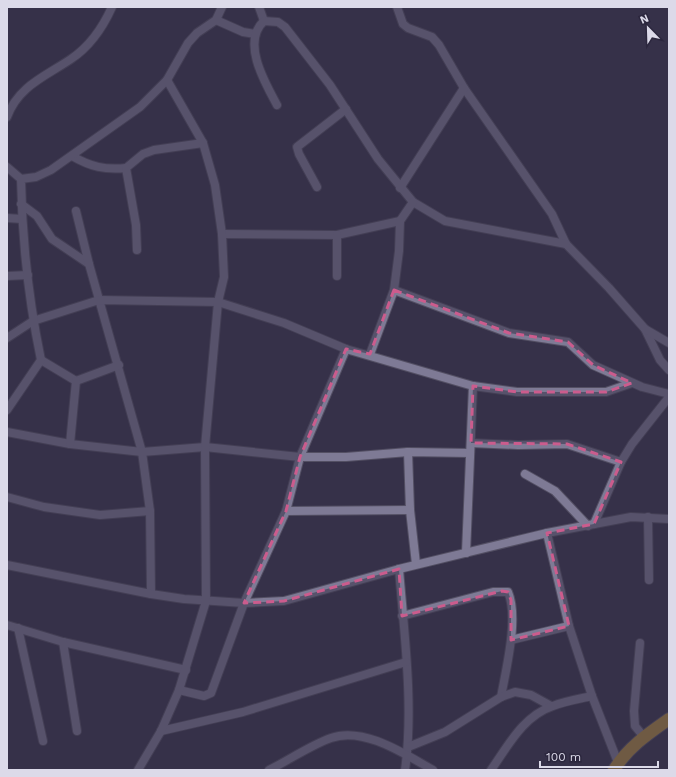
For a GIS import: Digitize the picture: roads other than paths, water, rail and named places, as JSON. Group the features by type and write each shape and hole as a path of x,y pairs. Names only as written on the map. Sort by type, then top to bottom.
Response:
{"highway":[{"path":"618,767 644,737 669,719"}],"street":[{"path":"7,118 9,103 30,86 83,50 106,21 112,7"},
{"path":"7,168 21,179 36,177 72,156 140,107 168,80 188,43 197,33 216,20 222,7"},
{"path":"259,7 264,21"},
{"path":"397,7 403,24 408,28 426,34 439,45 464,88 552,214 566,244 609,288 645,329 660,360 669,370"},
{"path":"216,20 243,32 255,34"},
{"path":"277,105 258,66 255,34 258,27 264,21 278,22 285,27 330,85 378,159 400,188 413,202 445,221 566,244"},
{"path":"138,770 161,731 179,690 206,601 205,447 218,302 224,277 222,234 215,185 203,143 168,80"},
{"path":"400,188 464,88"},
{"path":"317,187 297,151 297,148 346,109"},
{"path":"72,156 92,167 108,170 126,168 142,154 154,150 203,143"},
{"path":"126,168 136,225 137,250"},
{"path":"7,410 41,360 33,321 22,219 21,179"},
{"path":"370,354 394,290 399,251 400,221 413,202"},
{"path":"21,204 37,216 52,239 89,264"},
{"path":"76,211 89,264 119,365 142,452 150,511 151,594"},
{"path":"7,218 22,219"},
{"path":"222,234 337,235 400,221"},
{"path":"337,235 337,276"},
{"path":"7,276 28,275"},
{"path":"394,290 509,333 568,342 593,365 632,383 669,396 632,444 621,462 591,525"},
{"path":"7,338 33,321 99,300 218,302 284,323 346,349 370,354 473,386 517,392 606,392 632,383"},
{"path":"645,329 669,343"},
{"path":"179,690 204,696 211,693 244,603 286,511 300,457 346,349"},
{"path":"41,360 76,381"},
{"path":"76,381 119,365"},
{"path":"70,444 76,381"},
{"path":"466,553 473,386"},
{"path":"7,432 70,444 142,452 205,447 300,457 346,457 408,452 470,453"},
{"path":"471,443 518,445 567,444 621,462"},
{"path":"408,452 410,510 416,564"},
{"path":"525,474 555,491 591,525"},
{"path":"7,497 44,507 100,515 150,511"},
{"path":"286,511 410,510"},
{"path":"7,565 151,594 206,601 244,603 284,601 399,568 547,533 631,517 669,519"},
{"path":"648,517 649,580"},
{"path":"547,533 569,626 592,696 618,767"},
{"path":"399,568 406,662 407,751 405,770"},
{"path":"402,616 502,591 508,592 511,600 511,640 501,697"},
{"path":"7,625 63,642 186,670"},
{"path":"511,640 569,626"},
{"path":"18,628 42,741"},
{"path":"63,642 77,731"},
{"path":"640,643 634,711 636,726 644,737"},
{"path":"161,731 243,712 406,662"},
{"path":"407,751 445,732 501,697 515,692 524,692 551,706"},
{"path":"491,770 520,728 551,706 592,696"},
{"path":"269,770 332,738 343,735 387,744 407,751 433,770"}]}
